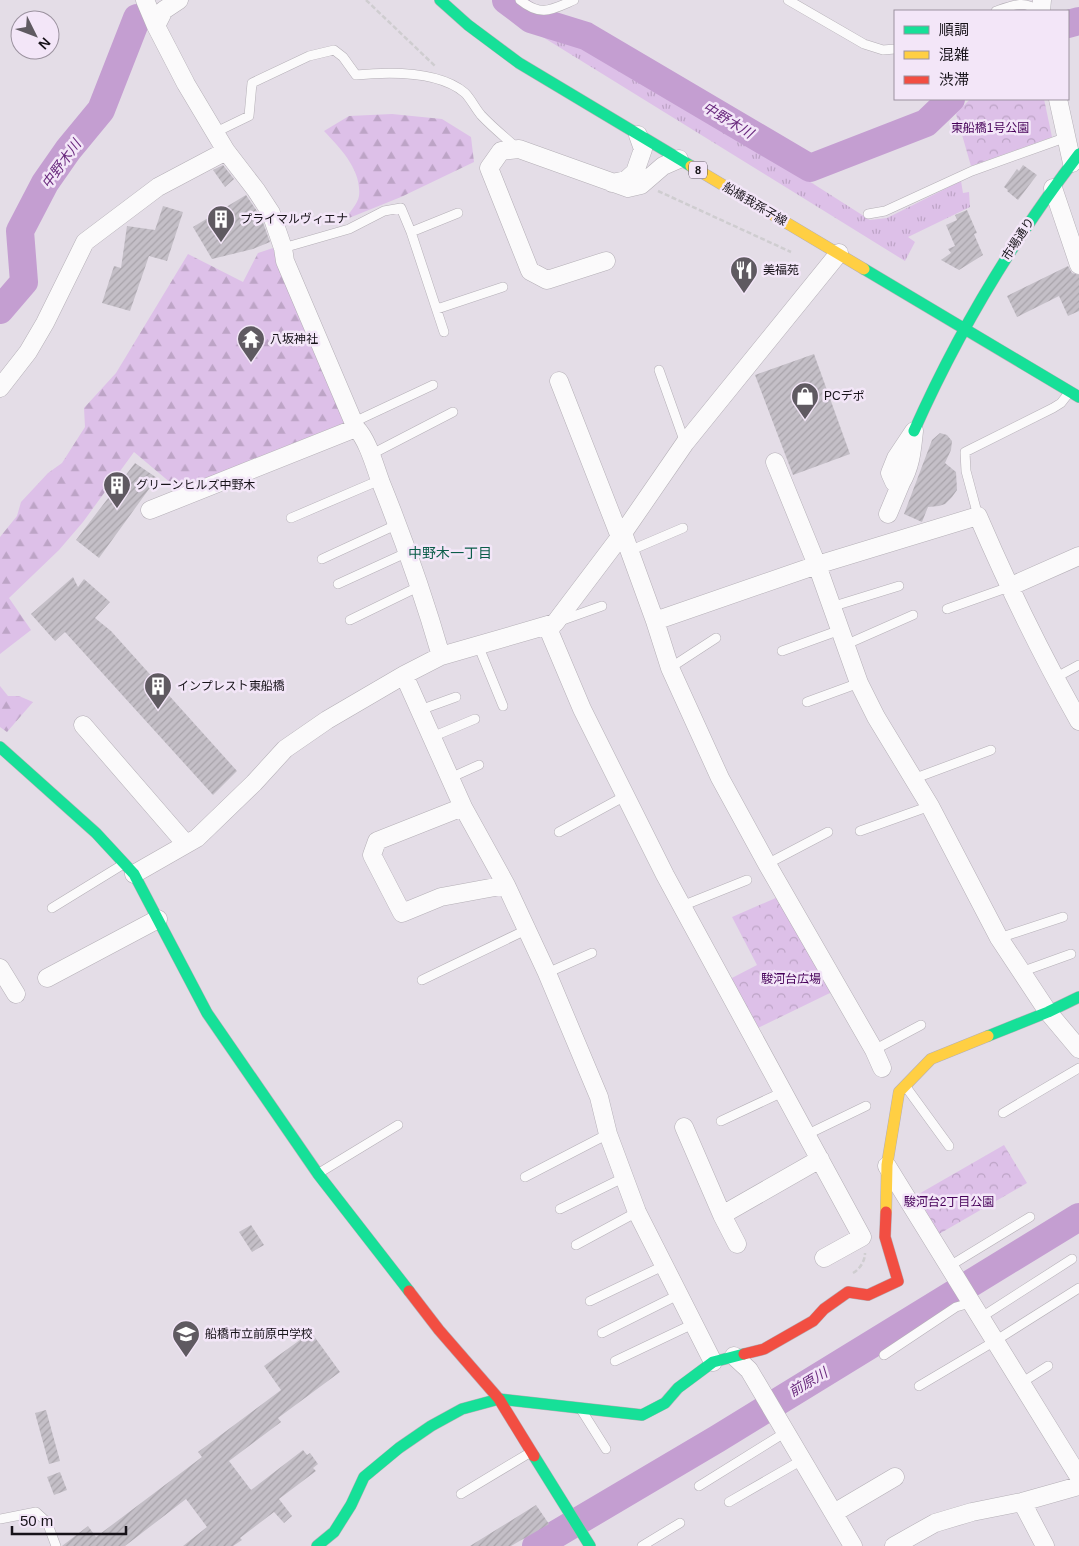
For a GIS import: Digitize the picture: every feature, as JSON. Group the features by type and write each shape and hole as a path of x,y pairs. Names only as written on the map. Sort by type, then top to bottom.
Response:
{"street":[{"path":"145,0 156,26 186,84 226,151 271,213 286,261 398,524 420,586 441,656"},
{"path":"156,26 164,10 179,0"},
{"name":"船橋我孫子線","path":"440,0 468,25 520,63 1074,394"},
{"path":"1058,100 1067,137 1076,158"},
{"path":"611,183 626,180 635,172 643,149 638,134"},
{"path":"606,260 547,280 530,271 489,168 501,151 519,149 628,188 641,185 663,166 679,159"},
{"path":"2,382 28,352 45,324 85,242 158,186 226,151"},
{"name":"市場通り","path":"914,431 931,390 964,328 1010,250 1052,188 1076,158"},
{"path":"1052,188 1079,265"},
{"path":"129,868 197,838 254,783 284,749 327,720 404,675 441,656 551,624 624,540 686,443 839,254"},
{"path":"559,381 624,540 655,621 670,668 720,778 874,1050 882,1068"},
{"path":"150,510 355,425"},
{"path":"888,514 901,483 894,482 890,473 896,458 914,431"},
{"path":"775,462 817,565 859,683 876,717 930,806 999,938 1048,1012 1079,1049"},
{"path":"655,621 817,565 978,516 1008,587 1079,721"},
{"path":"1008,587 1079,556"},
{"path":"551,624 582,709 625,796 682,906 862,1237 824,1258"},
{"path":"404,675 463,807 528,929 599,1097 608,1134 637,1212 713,1362"},
{"path":"82,725 186,844"},
{"path":"0,747 96,833 129,868 207,1013 318,1174 439,1330 499,1399 590,1546"},
{"path":"463,807 378,841 372,855 402,913 441,897 506,885"},
{"path":"47,978 158,919"},
{"path":"0,968 16,994"},
{"path":"319,1545 334,1532 351,1505 364,1477 399,1448 431,1426 462,1409 499,1399 642,1415 665,1403 678,1388 713,1362 764,1350 813,1322 824,1309 848,1292 868,1296 898,1281 885,1236 887,1166 899,1092 931,1059 1079,998"},
{"path":"684,1126 736,1244"},
{"path":"722,1215 820,1159"},
{"path":"887,1166 1079,1477"},
{"path":"734,1356 749,1370 853,1546"},
{"path":"834,1513 895,1477"},
{"path":"894,1546 935,1523 1079,1486"},
{"path":"1022,1502 1044,1546"}],"lane":[{"path":"520,0 532,10 551,10 574,0"},
{"path":"788,0 864,44 883,50 894,49"},
{"path":"999,10 1016,4 1031,4 1039,10"},
{"path":"216,132 248,116 252,84 309,56 334,50 343,57 356,75 382,72 424,76 447,83 465,93 481,115 519,149"},
{"path":"868,214 885,211 972,171 1067,137"},
{"path":"283,248 349,229 384,211 401,208 412,232 444,332"},
{"path":"412,232 458,213"},
{"path":"437,310 503,287"},
{"path":"659,370 686,443"},
{"path":"355,425 432,385"},
{"path":"978,516 966,471 965,452 1054,408 1074,394"},
{"path":"370,455 453,412"},
{"path":"291,518 380,480"},
{"path":"322,559 398,524"},
{"path":"624,540 683,528"},
{"path":"338,584 408,552"},
{"path":"350,620 420,586"},
{"path":"831,607 899,586"},
{"path":"947,610 1008,587"},
{"path":"551,624 602,606"},
{"path":"782,651 842,637 913,615"},
{"path":"670,668 716,638"},
{"path":"478,645 503,706"},
{"path":"1055,678 1079,665"},
{"path":"807,702 859,683"},
{"path":"420,710 456,697"},
{"path":"432,737 474,719"},
{"path":"913,779 991,750"},
{"path":"450,778 479,765"},
{"path":"560,832 625,796"},
{"path":"860,831 930,806"},
{"path":"767,864 828,832"},
{"path":"52,908 129,868"},
{"path":"682,906 747,880"},
{"path":"999,938 1063,918"},
{"path":"422,980 528,929"},
{"path":"547,972 592,953"},
{"path":"1021,972 1071,954"},
{"path":"874,1050 921,1025"},
{"path":"1003,1113 1079,1068"},
{"path":"905,1086 949,1146"},
{"path":"721,1121 783,1092"},
{"path":"806,1135 866,1106"},
{"path":"318,1174 398,1125"},
{"path":"526,1177 608,1134"},
{"path":"560,1209 625,1177"},
{"path":"576,1244 637,1212"},
{"path":"948,1267 1030,1217"},
{"path":"884,1355 969,1300 1072,1259"},
{"path":"590,1301 663,1266"},
{"path":"919,1386 1079,1288"},
{"path":"602,1333 678,1296"},
{"path":"615,1361 693,1324"},
{"path":"1021,1383 1048,1366"},
{"path":"580,1408 606,1449"},
{"path":"699,1486 786,1432"},
{"path":"461,1494 532,1452"},
{"path":"729,1502 802,1460"},
{"path":"0,1519 36,1512 47,1522 56,1546"},
{"path":"642,1546 680,1523"}],"path":[{"path":"366,0 448,78 447,83"},
{"path":"641,185 793,253"}],"green space":[{"path":"533,31 570,39 812,183 870,220 887,218 961,181 963,193 969,192 970,207 908,237 915,242 905,261"},
{"name":"東船橋1号公園","path":"969,100 1044,100 1052,137 971,166 956,114"},
{"path":"392,114 442,119 471,137 474,162 401,197 344,220 355,206 359,196 357,177 349,160 324,131 349,116"},
{"path":"273,248 344,423 178,489 134,452 83,522 59,550 9,598 31,630 0,654 0,537 17,516 21,502 48,473 62,463 85,427 84,408 116,373 188,254 243,282 258,253"},
{"path":"0,686 8,696 19,696 33,702 7,732 0,727"},
{"name":"駿河台広場","path":"778,897 834,991 758,1028 730,979 757,965 732,917"},
{"name":"駿河台2丁目公園","path":"1004,1145 1027,1183 939,1234 917,1195"}],"building":[{"path":"223,165 234,179 225,187 213,170"},
{"path":"1023,165 1037,175 1018,200 1004,187 1017,169 1019,171"},
{"path":"246,195 261,217 270,242 253,249 212,259 193,227"},
{"path":"163,206 183,212 167,261 149,256 130,311 102,303 114,266 121,268 127,226 155,230"},
{"path":"967,210 977,233 974,234 983,255 959,270 941,260 951,253 948,249 955,246 946,225 957,220 955,215"},
{"path":"1068,266 1072,273 1079,275 1079,311 1068,316 1059,296 1017,317 1007,296"},
{"path":"814,354 850,454 793,475 755,375"},
{"path":"940,433 947,435 952,441 951,450 945,463 956,472 957,490 945,504 928,507 922,522 904,514 932,440"},
{"name":"グリーンヒルズ中野木","path":"135,463 157,478 99,558 76,540"},
{"name":"インプレスト東船橋","path":"73,577 78,587 84,579 110,602 95,618 111,631 237,771 213,795 65,632 55,641 31,614"},
{"path":"251,1225 264,1245 252,1252 239,1232"},
{"path":"311,1332 340,1372 278,1418 281,1422 229,1461 251,1490 303,1450 307,1455 310,1453 318,1464 313,1468 316,1471 279,1499 292,1516 284,1523 274,1512 240,1538 242,1540 233,1546 183,1546 207,1527 186,1499 125,1546 62,1546 88,1526 96,1537 202,1457 198,1452 281,1390 264,1366"},
{"path":"46,1410 60,1461 49,1464 35,1413"},
{"path":"60,1472 67,1490 54,1495 47,1477"},
{"path":"536,1505 549,1524 511,1546 470,1546"}],"waterway":[{"name":"中野木川","path":"506,0 531,19 586,36 810,168 926,123 950,100"},
{"name":"中野木川","path":"0,310 24,282 20,231 45,183 68,150 101,110 137,18"},
{"name":"中野木川","path":"1069,24 1079,21"},
{"name":"前原川","path":"536,1546 717,1439 1079,1217"}],"traffic: fast":[{"path":"440,0 468,25 519,63 691,166"},
{"path":"914,431 949,358 988,288 1009,253 1079,154"},
{"path":"864,269 1079,397"},
{"path":"0,747 96,833 134,874 207,1013 318,1174 409,1291"},
{"path":"988,1036 1048,1012 1079,997"},
{"path":"317,1546 334,1532 351,1505 364,1477 399,1448 431,1426 462,1409 499,1399 642,1415 665,1403 678,1388 713,1362 744,1354"},
{"path":"534,1456 590,1546"}],"traffic: slow":[{"path":"691,166 864,269"},
{"path":"886,1212 887,1165 899,1092 931,1059 988,1036"}],"traffic: jam":[{"path":"744,1354 764,1349 813,1321 824,1309 848,1292 868,1295 898,1281 885,1237 886,1212"},
{"path":"409,1291 439,1330 499,1399 534,1456"}],"place":[{"name":"プライマルヴィエナ","path":"221,243"},
{"name":"美福苑","path":"744,294"},
{"name":"八坂神社","path":"251,363"},
{"name":"PCデポ","path":"805,420"},
{"name":"グリーンヒルズ中野木","path":"117,509"},
{"name":"インプレスト東船橋","path":"158,710"},
{"name":"船橋市立前原中学校","path":"186,1358"}],"district":[{"name":"中野木一丁目","path":"450,553"}]}
